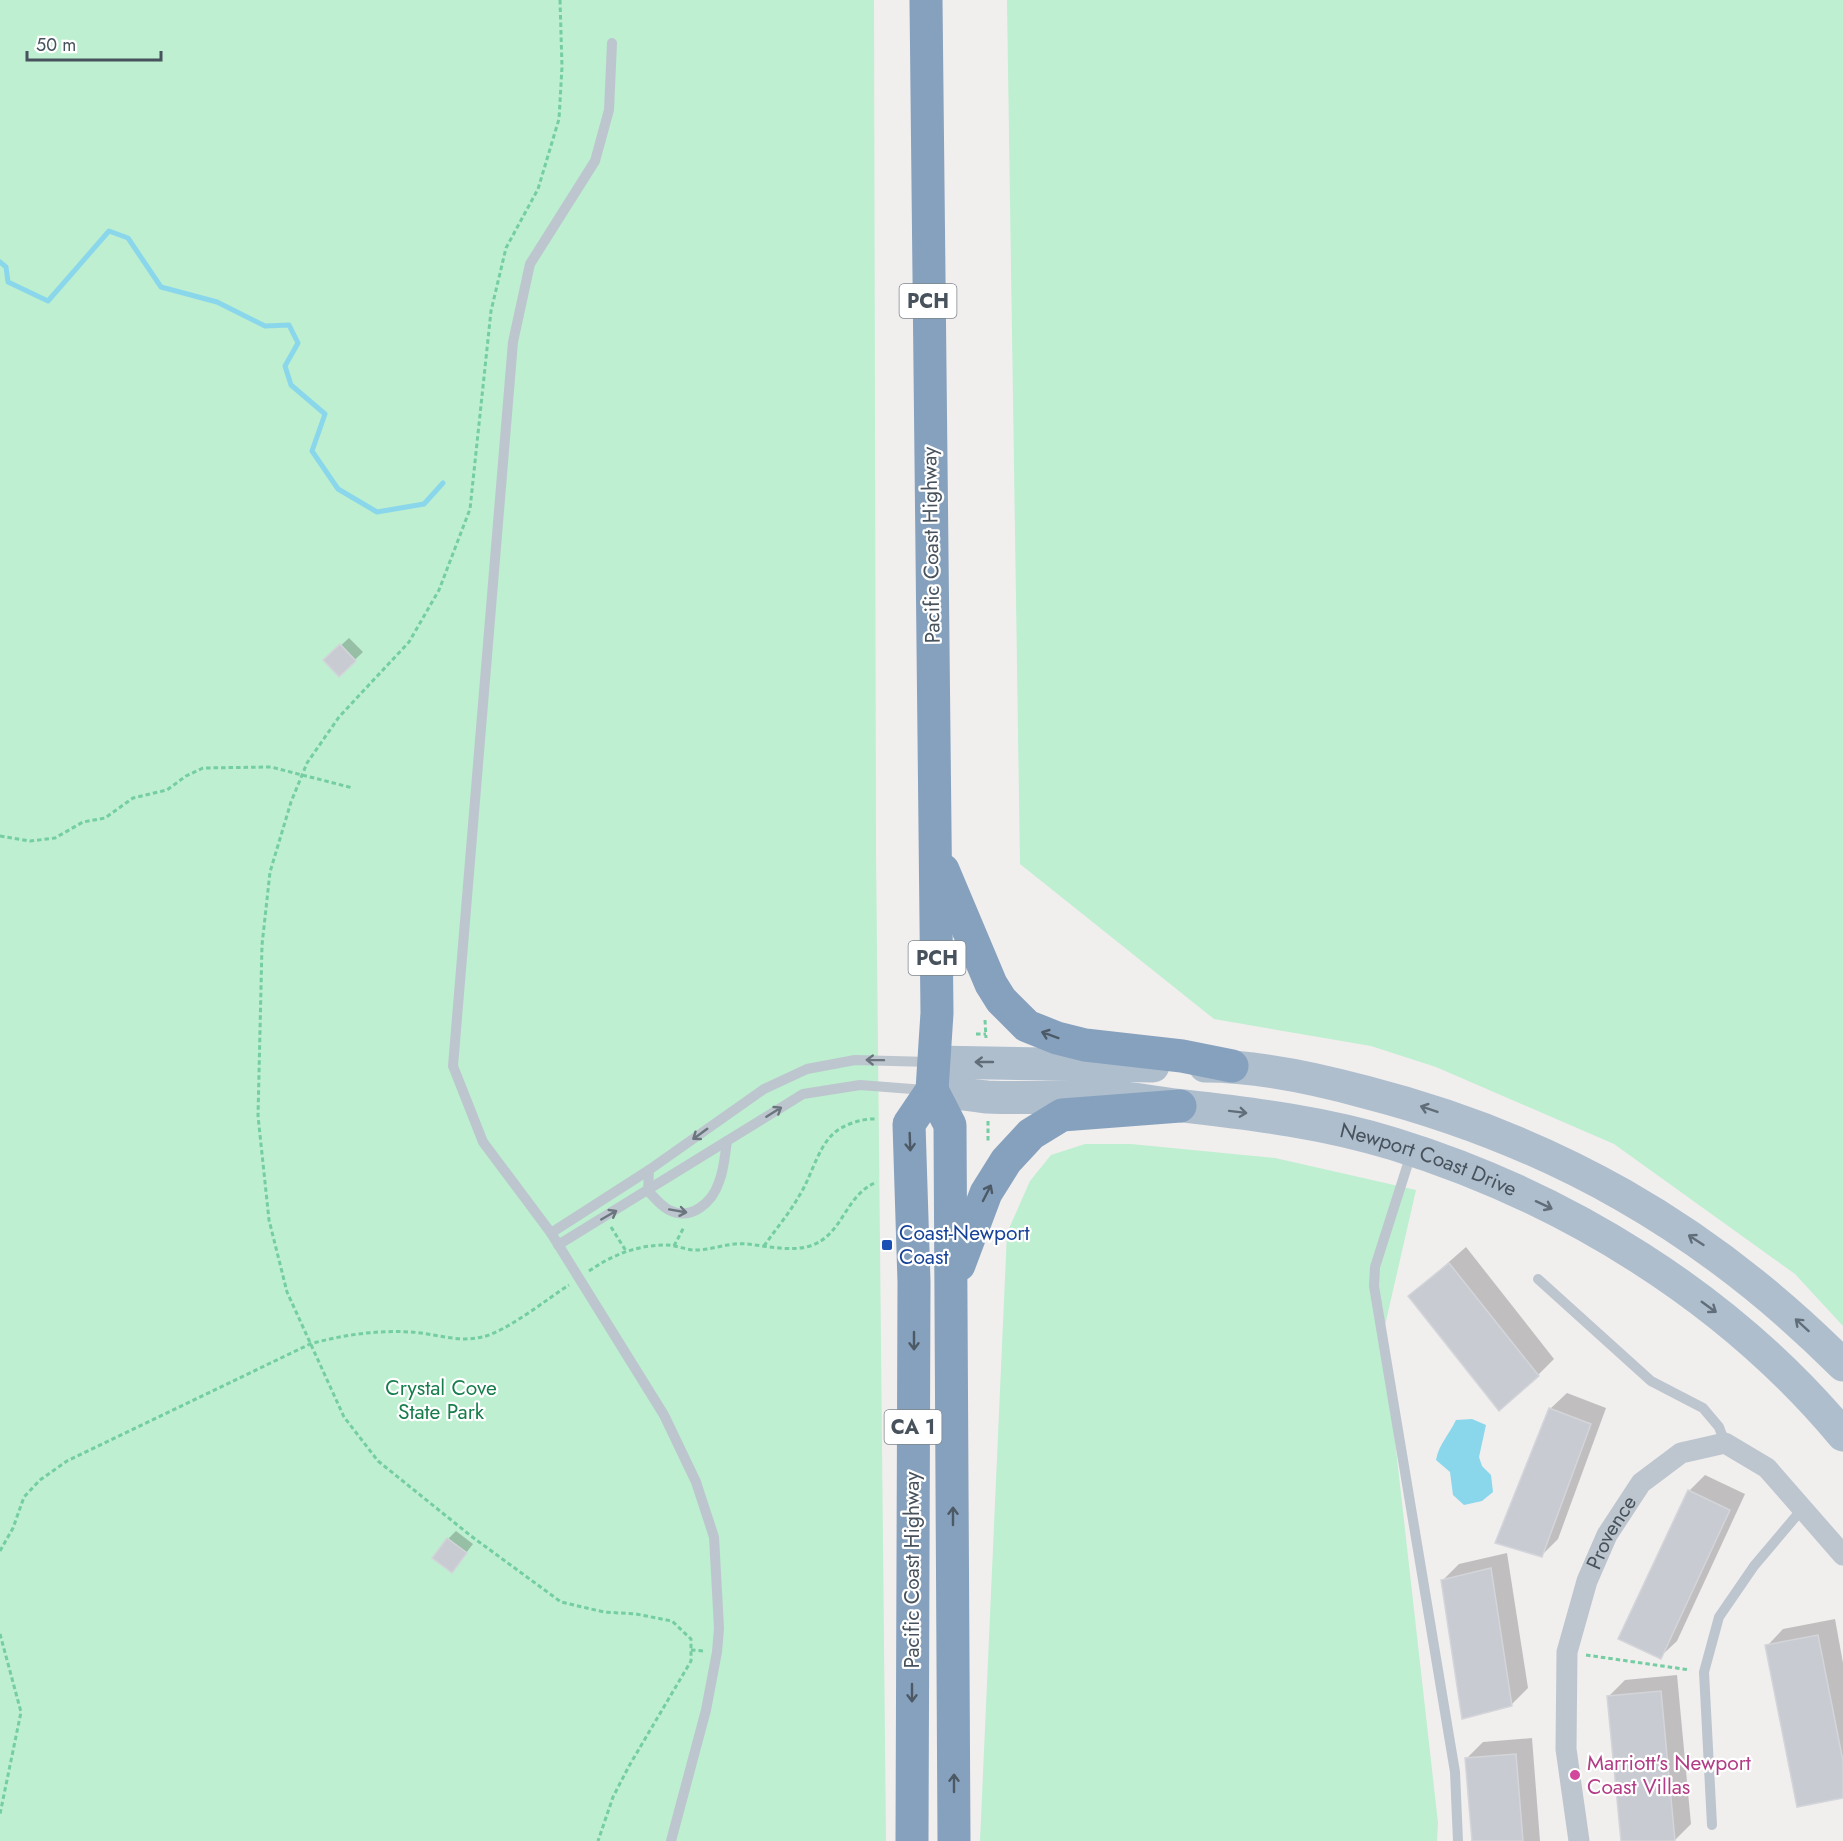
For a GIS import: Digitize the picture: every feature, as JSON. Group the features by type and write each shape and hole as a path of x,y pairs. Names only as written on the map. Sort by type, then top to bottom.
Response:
{"highway":[{"name":"Pacific Coast Highway","path":"926,0 928,408 937,855 937,1012 933,1076 950,1125 954,1841"},
{"path":"937,855 991,984 1001,1000 1027,1026 1085,1045 1182,1056 1232,1066"},
{"name":"Pacific Coast Highway","path":"912,1841 914,1282 909,1124 933,1076"},
{"path":"951,1287 986,1193 1006,1161 1031,1134 1062,1115 1180,1106"}],"main road":[{"path":"933,1076 1232,1066 1333,1083 1424,1107 1485,1129 1603,1183 1716,1253 1760,1287 1843,1365"},
{"name":"Newport Coast Drive","path":"933,1076 987,1096 1124,1098 1310,1123 1412,1151 1496,1182 1566,1215 1636,1253 1717,1313 1774,1363 1843,1435"}],"street":[{"path":"1725,1443 1767,1468 1843,1555"},
{"name":"Provence","path":"1579,1841 1566,1749 1567,1652 1587,1581 1603,1545 1641,1483 1681,1453 1725,1443"}],"lane":[{"path":"612,43 609,110 595,161 530,264 513,342 453,1066 483,1142 551,1233 664,1415 696,1482 714,1537 719,1628 717,1652 706,1710 672,1841"},
{"path":"551,1233 649,1170 764,1089 807,1069 855,1060 933,1076"},
{"path":"558,1245 803,1094 933,1076"},
{"path":"649,1170 648,1191 667,1209 686,1213 701,1208 713,1196 720,1180 727,1141"},
{"path":"1412,1151 1399,1185 1375,1268 1374,1286 1455,1772 1458,1841"},
{"path":"1538,1279 1651,1381 1703,1408 1719,1427 1725,1443"},
{"path":"1712,1825 1704,1672 1719,1617 1754,1566 1803,1508"}],"path":[{"path":"560,0 562,68 559,119 538,189 506,248 490,311 470,509 439,590 409,642 339,717 307,763 291,802 270,872 262,945 258,1116 269,1220 287,1292 344,1417 378,1461 471,1536 561,1602 604,1612 672,1620 691,1639 691,1661 628,1766 613,1797 598,1841"},
{"path":"0,836 30,841 55,837 83,822 105,818 133,798 167,790 186,776 203,768 272,767 302,773 353,789"},
{"path":"985,1018 986,1047"},
{"path":"976,1034 986,1034"},
{"path":"988,1114 988,1149"},
{"path":"764,1246 799,1197 827,1140 835,1132 851,1125 868,1118 876,1119"},
{"path":"0,1551 13,1528 24,1497 40,1480 67,1461 310,1344 332,1338 374,1332 410,1332 459,1340 484,1337 626,1251 643,1247 674,1246 694,1250 728,1244 780,1249 808,1247 826,1240 862,1188 877,1182"},
{"path":"674,1246 685,1224 686,1213"},
{"path":"605,1218 626,1251"},
{"path":"0,1634 21,1712 0,1814"},
{"path":"1567,1652 1704,1672"}],"green space":[{"name":"Crystal Cove State Park","path":"0,0 874,0 876,851 886,1841 0,1841"},
{"path":"1007,0 1843,0 1843,1326 1795,1274 1614,1144 1436,1067 1371,1046 1214,1019 1020,864"},
{"path":"1085,1144 1131,1144 1275,1158 1416,1190 1383,1334 1438,1823 1437,1841 980,1841 1007,1233 1030,1181 1051,1155"}],"water":[{"path":"1472,1419 1486,1425 1479,1457 1482,1466 1491,1475 1493,1492 1482,1501 1464,1505 1453,1495 1450,1472 1436,1460 1456,1420"}],"building":[{"path":"340,644 356,661 339,677 323,660"},
{"path":"1449,1263 1539,1376 1499,1411 1408,1296"},
{"path":"1549,1408 1591,1424 1542,1557 1495,1543"},
{"path":"1688,1490 1730,1510 1661,1659 1618,1639"},
{"path":"447,1538 467,1553 452,1573 432,1558"},
{"path":"1491,1568 1512,1706 1462,1719 1441,1580"},
{"path":"1818,1635 1843,1761 1843,1798 1797,1807 1765,1645"},
{"path":"1661,1691 1675,1841 1621,1841 1607,1696"},
{"path":"1516,1754 1523,1841 1472,1841 1465,1758"}],"waterway":[{"path":"0,262 6,267 8,282 48,301 109,231 128,238 161,287 217,302 265,326 289,325 298,343 285,366 291,385 325,414 312,451 338,489 377,512 424,504 443,483"}],"place":[{"name":"Coast-Newport Coast","path":"887,1245"},
{"name":"Marriott's Newport Coast Villas","path":"1575,1775"}]}
